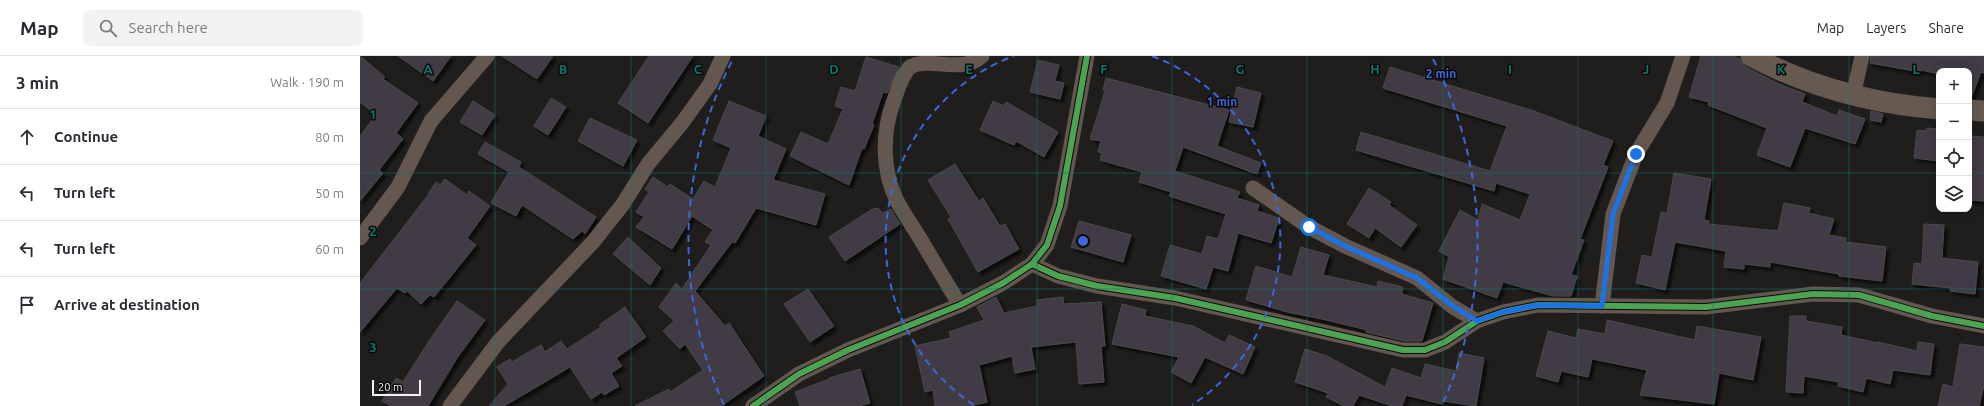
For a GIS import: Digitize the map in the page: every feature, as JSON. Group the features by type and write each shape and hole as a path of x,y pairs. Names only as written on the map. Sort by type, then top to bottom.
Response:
{"street":[{"path":"360,238 398,187 431,121 487,56"},
{"path":"450,406 498,342 593,242 623,204 648,164 682,123 710,84 723,56"},
{"path":"960,305 897,200 888,176 885,150 888,116 898,88 909,68 920,61 934,59 959,64 968,63 982,56"},
{"path":"753,406 799,374 848,350 960,305 1003,283 1032,264 1047,245 1060,206 1087,56"},
{"path":"1602,306 1613,214 1636,154 1667,104 1683,56"},
{"path":"1751,56 1775,68 1832,90 1853,96 1910,107 1936,108"},
{"path":"1853,96 1862,56"},
{"path":"1972,110 1984,111"},
{"path":"1253,188 1309,227 1345,246 1417,278 1453,306 1477,321"},
{"path":"1032,264 1058,276 1097,286 1175,298 1402,350 1425,350 1445,342 1477,321 1503,312 1538,305 1706,307 1812,294 1859,295 1932,316 1984,326"}],"building":[{"path":"360,56 385,77 383,79 418,103 396,133 403,139 379,170 383,173 360,201 360,136 376,115 360,102"},
{"path":"398,56 451,56 433,81"},
{"path":"502,56 553,56 537,79"},
{"path":"649,56 693,56 648,123 618,103"},
{"path":"1701,56 1732,56 1740,59 1746,67 1779,84 1805,94 1802,102 1837,116 1839,110 1865,119 1855,144 1805,128 1790,167 1757,155 1767,128 1708,105 1709,102 1689,97"},
{"path":"1871,56 1984,56 1984,73 1981,72 1972,95 1972,68 1936,68 1936,73 1870,63"},
{"path":"866,57 899,67 887,93 883,92 872,124 874,125 864,149 862,148 849,185 790,156 801,132 828,144 843,109 835,106 841,87 855,91"},
{"path":"1038,60 1059,65 1055,81 1064,83 1060,99 1030,92"},
{"path":"1390,67 1534,111 1613,141 1603,165 1608,167 1580,239 1584,240 1571,275 1577,276 1571,296 1553,296 1503,282 1497,298 1443,279 1449,257 1439,251 1460,210 1478,220 1482,204 1520,220 1530,194 1496,183 1494,191 1356,150 1361,132 1490,171 1507,126 1383,88"},
{"path":"1106,78 1229,110 1217,146 1261,163 1257,174 1183,147 1175,171 1240,192 1237,198 1259,205 1257,211 1279,218 1271,243 1238,233 1228,271 1213,267 1206,289 1161,276 1170,245 1202,254 1207,236 1218,239 1226,214 1169,196 1171,192 1139,182 1142,172 1100,160 1102,153 1098,152 1101,141 1090,139 1105,91 1103,90"},
{"path":"1237,87 1261,93 1253,127 1229,122"},
{"path":"551,98 566,107 548,135 534,126"},
{"path":"473,101 495,115 482,135 460,122"},
{"path":"729,101 766,116 758,136 786,149 773,180 825,194 816,225 756,208 735,243 732,242 695,291 725,326 729,323 764,376 721,406 635,406 669,389 670,392 703,370 685,344 680,349 663,331 674,321 659,307 676,283 682,289 711,245 705,242 713,230 692,216 672,249 636,227 644,217 636,212 649,192 645,189 653,177 668,187 670,184 693,199 704,181 715,187 731,148 713,140"},
{"path":"993,101 1004,106 1006,102 1058,132 1044,157 1016,141 1014,145 980,130"},
{"path":"1871,111 1883,114 1881,122 1870,120"},
{"path":"590,118 637,140 623,166 578,141"},
{"path":"1927,128 1936,129 1936,161 1914,158 1917,130 1926,131"},
{"path":"1972,136 1984,137 1984,201 1972,200"},
{"path":"485,142 521,162 519,167 596,217 585,234 582,231 573,239 522,205 516,216 491,203 509,172 478,154"},
{"path":"955,164 979,201 983,198 1000,226 1005,224 1019,249 978,272 948,219 951,217 928,180"},
{"path":"1674,173 1711,179 1704,220 1709,221 1708,224 1778,231 1784,203 1810,208 1809,213 1834,219 1829,235 1846,238 1846,242 1886,247 1882,281 1839,276 1839,274 1770,262 1770,267 1744,264 1744,269 1724,267 1726,251 1675,242 1665,290 1636,283 1642,255 1652,257 1661,212 1667,213"},
{"path":"445,179 467,195 469,191 490,206 467,238 476,245 434,297 430,295 421,304 407,291 405,293 397,288 360,332 360,283 429,194 436,182 440,185"},
{"path":"1369,188 1391,202 1389,205 1417,225 1401,247 1375,228 1369,238 1347,224"},
{"path":"874,208 879,209 882,213 891,209 900,224 845,261 829,237"},
{"path":"1079,221 1131,235 1123,262 1071,247"},
{"path":"1924,224 1944,225 1942,258 1978,262 1975,294 1950,291 1951,288 1912,284 1914,263 1922,264"},
{"path":"628,237 661,268 650,285 613,254"},
{"path":"1301,247 1329,255 1323,275 1377,287 1378,281 1403,287 1402,294 1433,303 1422,341 1404,341 1366,332 1367,330 1287,312 1246,300 1256,266 1292,277"},
{"path":"808,289 834,326 810,342 784,304"},
{"path":"996,297 1004,313 1037,306 1037,300 1063,297 1064,304 1101,302 1105,346 1101,346 1104,382 1079,384 1076,342 1031,347 1035,369 1015,373 1012,356 979,365 987,402 970,406 935,406 933,390 925,392 915,346 951,338 949,332 984,320 977,307"},
{"path":"457,301 485,320 457,358 428,406 391,406 382,401 396,378 403,382"},
{"path":"1122,304 1146,310 1145,316 1193,326 1225,343 1229,335 1255,347 1243,374 1205,357 1191,383 1171,372 1179,357 1112,344"},
{"path":"625,307 646,337 616,358 622,366 611,373 619,386 604,395 602,392 591,399 570,367 504,406 489,406 508,384 497,367 510,359 512,362 541,345 545,352 561,341 567,349 601,327 599,325"},
{"path":"1790,316 1806,316 1806,321 1842,327 1841,335 1917,351 1918,342 1934,344 1930,375 1893,370 1890,384 1866,378 1863,392 1838,386 1839,382 1804,376 1803,393 1786,392"},
{"path":"1607,320 1695,340 1697,326 1761,337 1753,380 1719,373 1714,404 1640,395 1647,370 1592,359 1588,377 1561,371 1558,382 1536,376 1548,331 1576,338 1578,329 1605,334"},
{"path":"1960,344 1984,347 1984,385 1979,406 1938,406 1943,384 1953,387"},
{"path":"1305,349 1327,356 1385,387 1392,368 1421,378 1425,364 1456,371 1459,353 1484,358 1476,406 1442,401 1442,404 1406,395 1402,406 1392,406 1359,395 1353,406 1344,406 1326,397 1328,393 1295,382"},
{"path":"860,369 870,403 859,406 800,406 795,392 829,378"}],"cycle path":[{"path":"753,406 799,374 848,350 960,305 1003,283 1032,264 1047,245 1060,206 1087,56"},
{"path":"1032,264 1058,276 1097,286 1175,298 1403,350 1425,350 1445,342 1477,321 1503,312 1538,305 1706,307 1813,294 1859,295 1932,316 1984,326"}],"route":[{"path":"1309,227 1345,246 1417,278 1453,306 1477,321 1503,312 1538,305 1602,306 1613,214 1636,154"}]}
